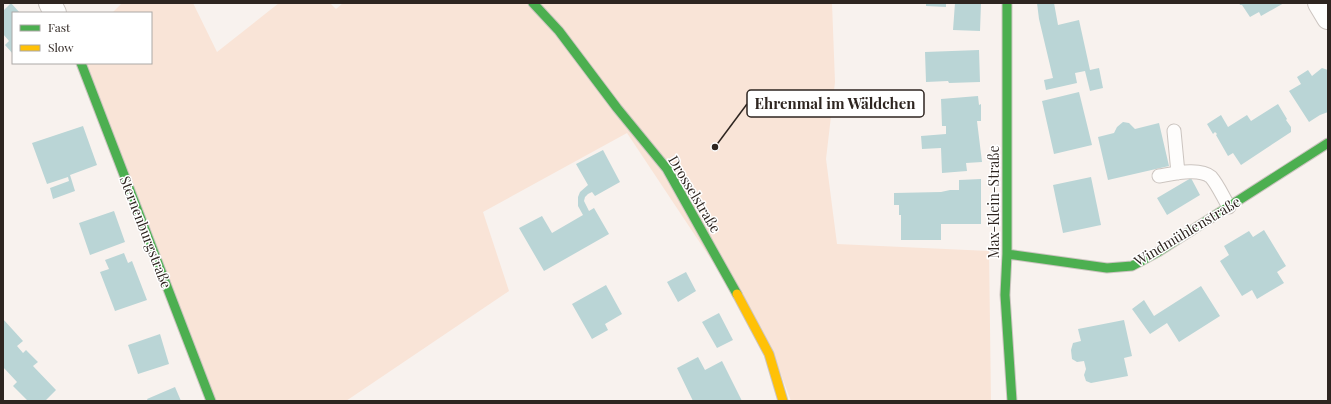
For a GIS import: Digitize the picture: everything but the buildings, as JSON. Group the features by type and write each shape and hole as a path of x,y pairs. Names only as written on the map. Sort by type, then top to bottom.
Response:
{"street":[{"path":"50,3 54,12"},
{"name":"Drosselstraße","path":"533,3 559,31 617,108 667,170 719,261 769,354 783,401"},
{"name":"Max-Klein-Straße","path":"1007,3 1007,254 1005,294 1012,401"},
{"path":"1319,3 1328,18"},
{"name":"Sternenburgstraße","path":"81,64 211,401"},
{"name":"Windmühlenstraße","path":"1007,254 1107,268 1132,266 1158,252 1328,143"}],"lane":[{"path":"1174,131 1178,173"},
{"path":"1159,176 1194,172 1207,175 1215,183 1229,207"}],"shaded area":[{"path":"122,3 193,3 217,52 279,3 330,3 336,9 343,3 832,3 835,82 826,159 837,244 989,251 991,401 791,401 772,351 627,133 483,212 509,291 346,401 212,401 80,64 152,64 152,12 113,12"}],"traffic: fast":[{"path":"533,3 559,31 617,108 667,169 737,294"},
{"path":"1007,3 1007,254 1005,295 1012,401"},
{"path":"81,64 211,401"},
{"path":"1007,254 1107,268 1132,266 1158,252 1328,143"}],"traffic: slow":[{"path":"737,294 769,354 783,401"}],"place":[{"name":"Ehrenmal im Wäldchen","path":"715,147"}]}
